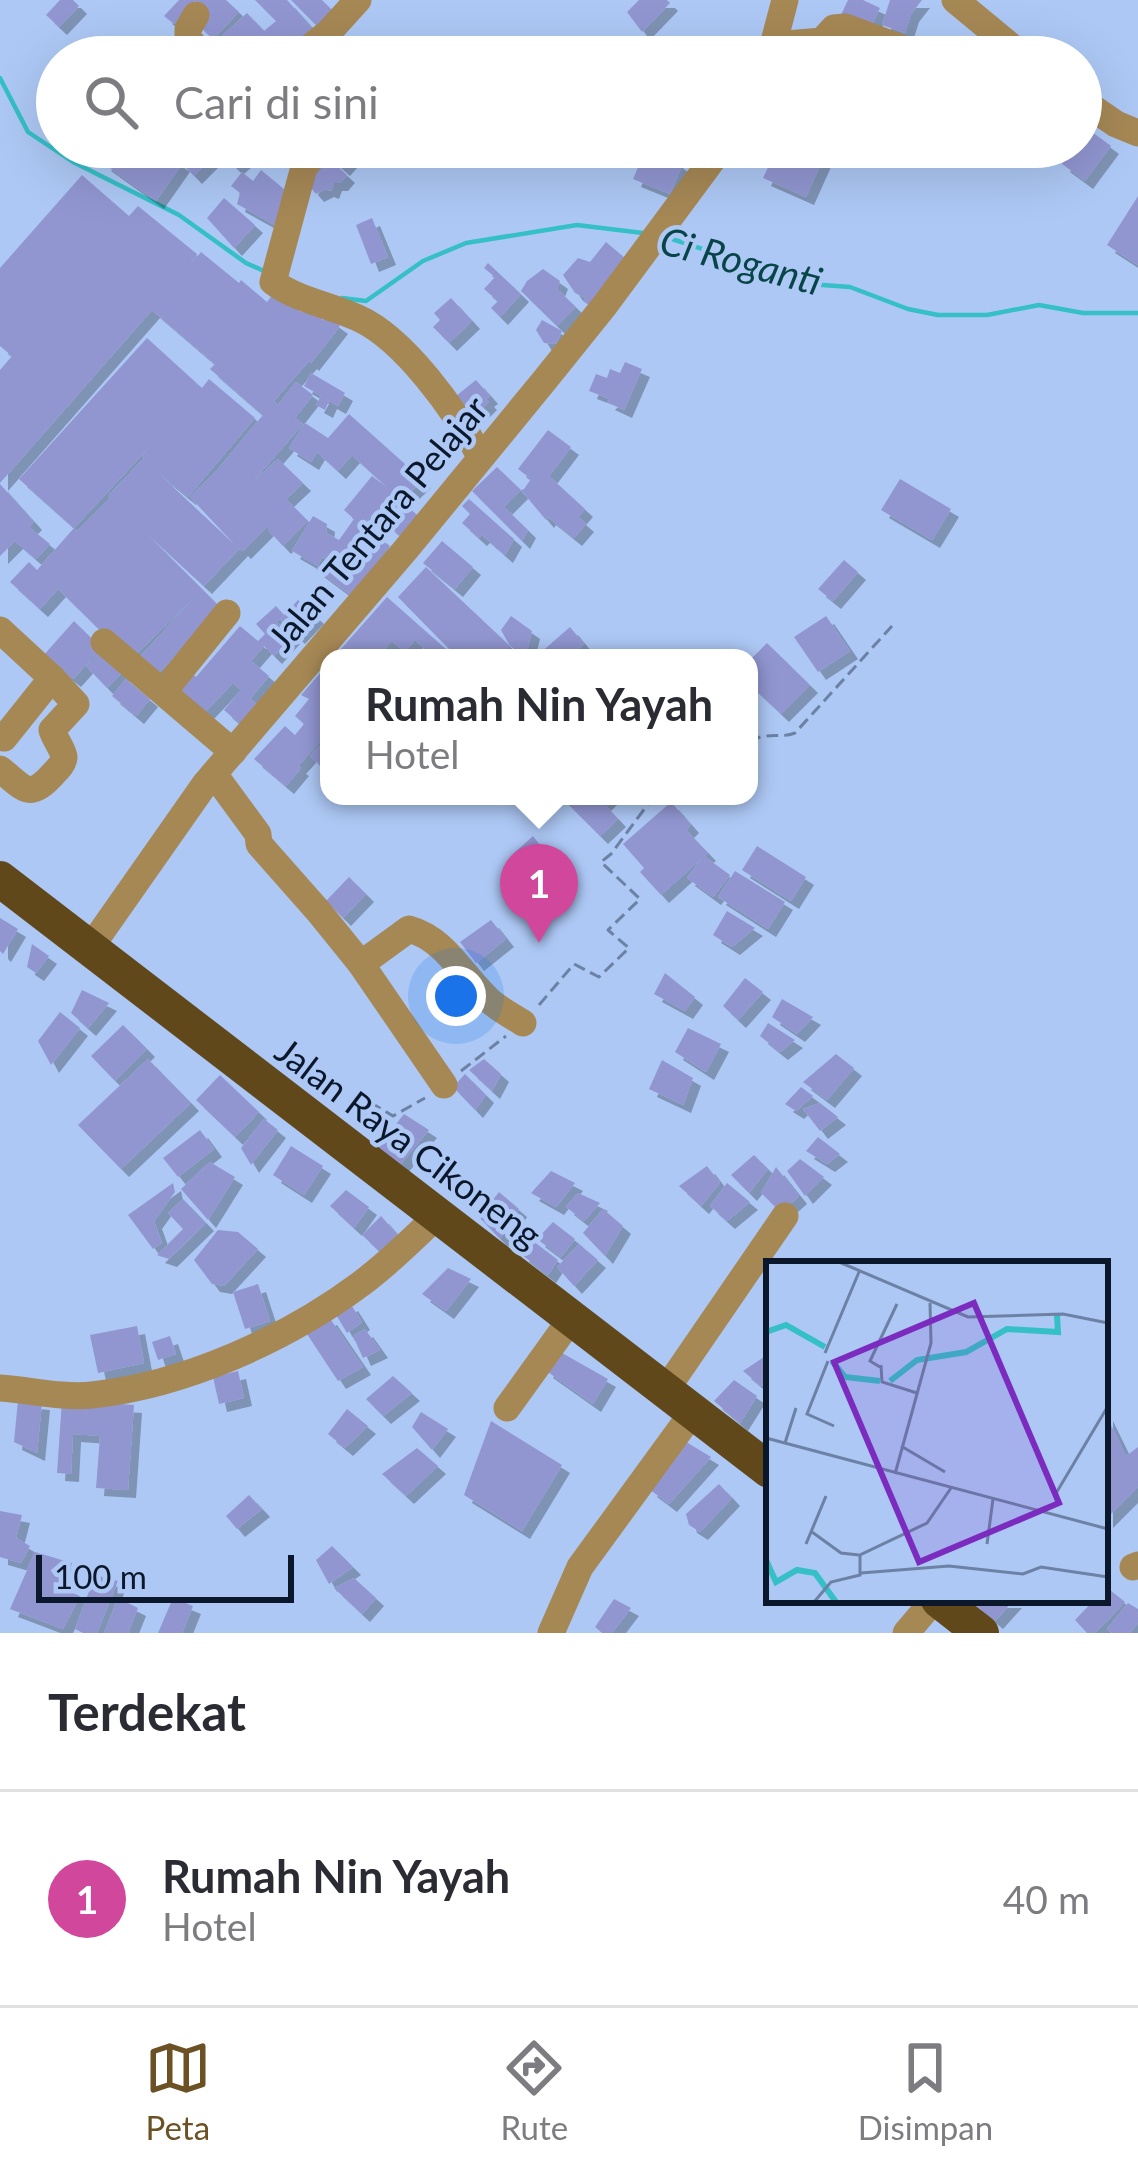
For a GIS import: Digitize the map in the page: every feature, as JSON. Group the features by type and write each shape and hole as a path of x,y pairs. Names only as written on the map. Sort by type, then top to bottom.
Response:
{"highway":[{"name":"Jalan Raya Cikoneng","path":"0,879 766,1468"}],"street":[{"path":"324,36 358,0"},
{"path":"776,36 784,0"},
{"path":"955,0 986,11 1007,36"},
{"path":"188,36 196,15"},
{"path":"827,36 838,27 869,36"},
{"path":"1102,114 1138,133"},
{"path":"302,168 274,272 276,285 378,328 447,403 480,456"},
{"name":"Jalan Tentara Pelajar","path":"321,649 544,381 707,168"},
{"path":"164,691 226,613"},
{"path":"0,630 76,704 52,730 63,763 38,790 31,791 0,769"},
{"path":"104,642 233,752"},
{"name":"Jalan Tentara Pelajar","path":"90,948 118,880 320,650"},
{"path":"4,738 52,678"},
{"path":"214,774 258,834 259,844 361,964 444,1085"},
{"path":"361,964 409,929 418,931 436,942 490,1001 523,1023"},
{"path":"0,1388 91,1395 165,1382 210,1366 319,1313 391,1260 438,1215"},
{"path":"551,1633 580,1567 785,1216"},
{"path":"507,1408 571,1318"},
{"path":"906,1633 952,1617"}],"path":[{"path":"758,737 795,733 892,626"},
{"path":"339,1142 373,1104 393,1116 444,1085 523,1023 574,964 599,977 629,948 608,930 640,899 602,862 647,805"}],"building":[{"path":"60,0 73,0 79,6 59,27 46,15"},
{"path":"179,0 226,0 239,12 216,36 196,23 207,12 195,1 174,24 164,16"},
{"path":"255,0 287,0 316,32 312,36 222,36 247,13 264,31 276,21"},
{"path":"291,0 322,0 334,12 318,27"},
{"path":"639,0 670,3 642,32 627,12"},
{"path":"848,0 863,0 880,8 869,31 840,17"},
{"path":"890,0 922,0 905,33 882,25"},
{"path":"110,168 179,168 156,201"},
{"path":"317,168 339,168 347,175 331,191 316,194 310,187"},
{"path":"638,168 681,168 670,194 633,179"},
{"path":"768,168 819,168 806,197 763,178"},
{"path":"1067,168 1095,168 1085,181"},
{"path":"261,170 284,189 275,225 237,204 240,193 231,186 242,172 253,181"},
{"path":"82,175 129,216 138,206 197,254 189,266 201,252 267,302 273,294 301,312 306,306 340,326 274,401 278,405 296,382 313,395 295,418 303,424 251,484 278,459 303,483 286,499 308,521 283,546 268,530 270,524 204,586 143,530 221,608 158,674 140,657 193,599 130,660 58,589 40,609 10,582 29,562 37,570 74,528 19,479 147,338 202,388 209,379 255,418 188,497 155,470 234,544 190,497 263,415 210,369 215,364 152,310 0,483 0,370 12,356 0,346 0,268","holes":["158,438 110,498 77,531 74,528"]},
{"path":"1138,196 1138,265 1107,245"},
{"path":"224,198 255,225 234,248 207,218"},
{"path":"372,218 388,257 371,264 356,225"},
{"path":"606,242 632,264 594,309 563,275 578,258 590,262"},
{"path":"488,263 521,294 500,317 491,308 498,301 484,289 495,277 484,268"},
{"path":"543,269 560,281 557,289 576,307 557,326 521,291"},
{"path":"451,298 472,321 449,343 433,327 440,320 434,313"},
{"path":"542,320 562,331 556,344 544,343 536,330"},
{"path":"625,362 642,369 624,410 589,391 596,374 607,378 610,369 620,373"},
{"path":"311,373 345,393 338,406 329,401 325,410 316,405 321,396 304,386"},
{"path":"476,380 490,396 473,418 456,396"},
{"path":"349,414 423,480 401,501 422,519 405,540 374,513 362,526 390,546 352,596 316,569 327,560 322,557 318,566 292,551 313,516 327,524 326,533 339,540 354,519 344,510 372,476 388,488 352,455 338,471 317,452 311,462 289,448 305,423 328,438"},
{"path":"548,430 571,447 549,476 585,509 578,517 586,524 574,538 548,517 546,520 521,490 531,479 518,469"},
{"path":"497,467 521,490 504,507 528,530 522,541 472,491"},
{"path":"900,479 951,509 932,540 881,510"},
{"path":"0,484 34,522 29,527 50,544 36,559 15,541 0,556"},
{"path":"469,499 514,539 505,555 462,523 470,514 462,506"},
{"path":"442,541 473,567 455,589 423,563"},
{"path":"844,560 858,572 833,601 818,589"},
{"path":"426,567 510,646 449,649 398,597"},
{"path":"387,597 446,649 426,649 415,640 408,649 392,641 384,649 341,649"},
{"path":"298,600 316,616 297,636 280,620"},
{"path":"276,606 284,615 276,622 292,636 274,656 264,646 251,661 269,676 250,699 258,705 241,725 224,710 241,690 233,683 203,714 179,692 240,626 258,641 265,634 256,624"},
{"path":"511,616 532,631 528,647 514,649 501,630"},
{"path":"826,616 850,651 818,672 794,637"},
{"path":"74,621 101,648 73,679 43,656"},
{"path":"570,627 584,644 578,649 545,649"},
{"path":"767,643 810,685 781,714 758,692 758,652"},
{"path":"101,652 122,673 107,688 86,666"},
{"path":"320,673 320,742 286,786 254,759 285,726 295,735 304,724 295,716 309,699 301,695"},
{"path":"126,679 150,699 136,716 112,696"},
{"path":"320,745 320,765 310,756"},
{"path":"569,805 605,805 618,819 600,836"},
{"path":"668,805 674,805 691,825 686,830 708,853 704,856 730,875 713,897 687,878 702,858 661,895 623,844"},
{"path":"533,836 565,877 513,854"},
{"path":"757,846 806,877 791,901 742,870"},
{"path":"735,871 785,902 768,929 718,897"},
{"path":"349,877 366,894 343,918 326,901"},
{"path":"727,911 755,928 732,947 713,935"},
{"path":"0,918 18,929 3,954 0,951"},
{"path":"491,920 506,939 476,963 460,942"},
{"path":"32,944 49,956 36,973 27,967"},
{"path":"665,973 695,997 685,1011 654,994"},
{"path":"745,978 763,992 738,1020 723,1006"},
{"path":"82,990 109,1003 88,1028 71,1013"},
{"path":"782,999 813,1017 797,1034 772,1017"},
{"path":"60,1012 80,1028 51,1065 38,1041"},
{"path":"768,1023 795,1040 780,1052 760,1036"},
{"path":"123,1025 147,1049 115,1081 91,1056"},
{"path":"688,1028 721,1044 706,1072 675,1052"},
{"path":"836,1054 854,1068 827,1100 803,1082"},
{"path":"148,1059 191,1103 121,1169 78,1125"},
{"path":"484,1059 501,1074 492,1091 469,1070"},
{"path":"662,1060 693,1078 683,1105 649,1089"},
{"path":"465,1074 486,1095 475,1110 453,1087"},
{"path":"220,1075 259,1112 235,1137 196,1100"},
{"path":"801,1087 813,1096 796,1111 785,1104"},
{"path":"820,1103 838,1117 820,1131 803,1109"},
{"path":"404,1114 429,1130 395,1171 375,1151"},
{"path":"264,1119 278,1130 251,1165 241,1148"},
{"path":"200,1130 214,1149 178,1177 163,1158"},
{"path":"818,1137 840,1154 827,1164 806,1151"},
{"path":"291,1146 323,1166 304,1195 273,1175"},
{"path":"754,1155 768,1169 749,1193 731,1175"},
{"path":"800,1159 824,1177 805,1196 787,1171"},
{"path":"210,1162 235,1177 208,1220 181,1189"},
{"path":"707,1166 720,1183 701,1206 679,1186"},
{"path":"776,1167 799,1196 781,1212 761,1193"},
{"path":"551,1171 575,1183 556,1207 531,1193"},
{"path":"173,1183 175,1192 154,1221 162,1243 153,1249 128,1215"},
{"path":"727,1183 750,1202 727,1221 710,1206"},
{"path":"346,1190 369,1207 354,1228 330,1206"},
{"path":"499,1192 519,1209 500,1239 479,1217"},
{"path":"578,1193 600,1203 584,1221 566,1207"},
{"path":"183,1199 206,1223 169,1259 157,1255 183,1229 168,1213"},
{"path":"603,1209 623,1226 605,1256 583,1233"},
{"path":"381,1216 398,1235 380,1252 362,1235"},
{"path":"553,1222 575,1239 561,1257 537,1239"},
{"path":"218,1230 238,1232 258,1249 224,1286 212,1284 194,1260"},
{"path":"533,1241 558,1260 548,1275 521,1254"},
{"path":"579,1244 598,1260 574,1286 557,1267"},
{"path":"448,1268 471,1279 446,1311 422,1294"},
{"path":"258,1284 270,1321 245,1329 233,1292"},
{"path":"350,1303 362,1322 347,1333 335,1313"},
{"path":"329,1317 363,1367 338,1381 303,1328"},
{"path":"137,1326 144,1363 98,1373 90,1335"},
{"path":"365,1329 380,1350 363,1358 353,1336"},
{"path":"170,1336 176,1354 158,1360 152,1342"},
{"path":"555,1349 608,1379 593,1404 545,1370"},
{"path":"766,1359 766,1383 761,1386 743,1371"},
{"path":"238,1371 244,1398 219,1404 213,1377"},
{"path":"393,1376 412,1393 383,1416 366,1399"},
{"path":"734,1380 757,1396 740,1423 714,1401"},
{"path":"18,1400 42,1402 37,1453 14,1442"},
{"path":"62,1400 134,1405 128,1490 96,1488 100,1436 73,1434 71,1474 57,1473"},
{"path":"347,1409 368,1426 345,1448 328,1434"},
{"path":"421,1412 448,1429 432,1450 412,1427"},
{"path":"1108,1419 1126,1456 1138,1447 1138,1487 1108,1517"},
{"path":"491,1421 562,1465 522,1531 464,1495"},
{"path":"683,1440 711,1457 669,1504 649,1489"},
{"path":"417,1448 438,1466 406,1496 382,1474"},
{"path":"719,1484 732,1498 700,1532 689,1525 686,1514"},
{"path":"249,1495 262,1509 237,1529 226,1516"},
{"path":"0,1511 22,1515 16,1538 30,1546 21,1563 0,1557"},
{"path":"332,1546 353,1567 329,1584 316,1560"},
{"path":"35,1552 72,1563 64,1589 80,1596 63,1629 10,1609"},
{"path":"95,1575 118,1581 97,1633 83,1633 75,1629"},
{"path":"354,1578 376,1598 362,1614 334,1588"},
{"path":"1108,1588 1125,1602 1095,1633 1087,1633 1075,1620 1091,1603 1108,1603"},
{"path":"118,1598 138,1608 128,1633 104,1633"},
{"path":"173,1598 193,1606 182,1633 158,1633"},
{"path":"614,1599 631,1608 612,1633 602,1633 595,1627"},
{"path":"973,1603 1011,1603 995,1621"},
{"path":"1128,1603 1138,1609 1138,1623 1130,1633 1112,1633 1107,1629"}],"waterway":[{"name":"Ci Roganti","path":"0,78 28,132 36,137"},
{"name":"Ci Roganti","path":"85,168 179,215 264,271"},
{"name":"Ci Roganti","path":"342,298 366,301 423,261 466,243 577,225 643,233"},
{"name":"Ci Roganti","path":"666,237 796,283 850,287 938,315 987,315 1039,305 1083,313 1138,313"}],"place":[{"name":"Rumah Nin Yayah","path":"539,943"}]}
